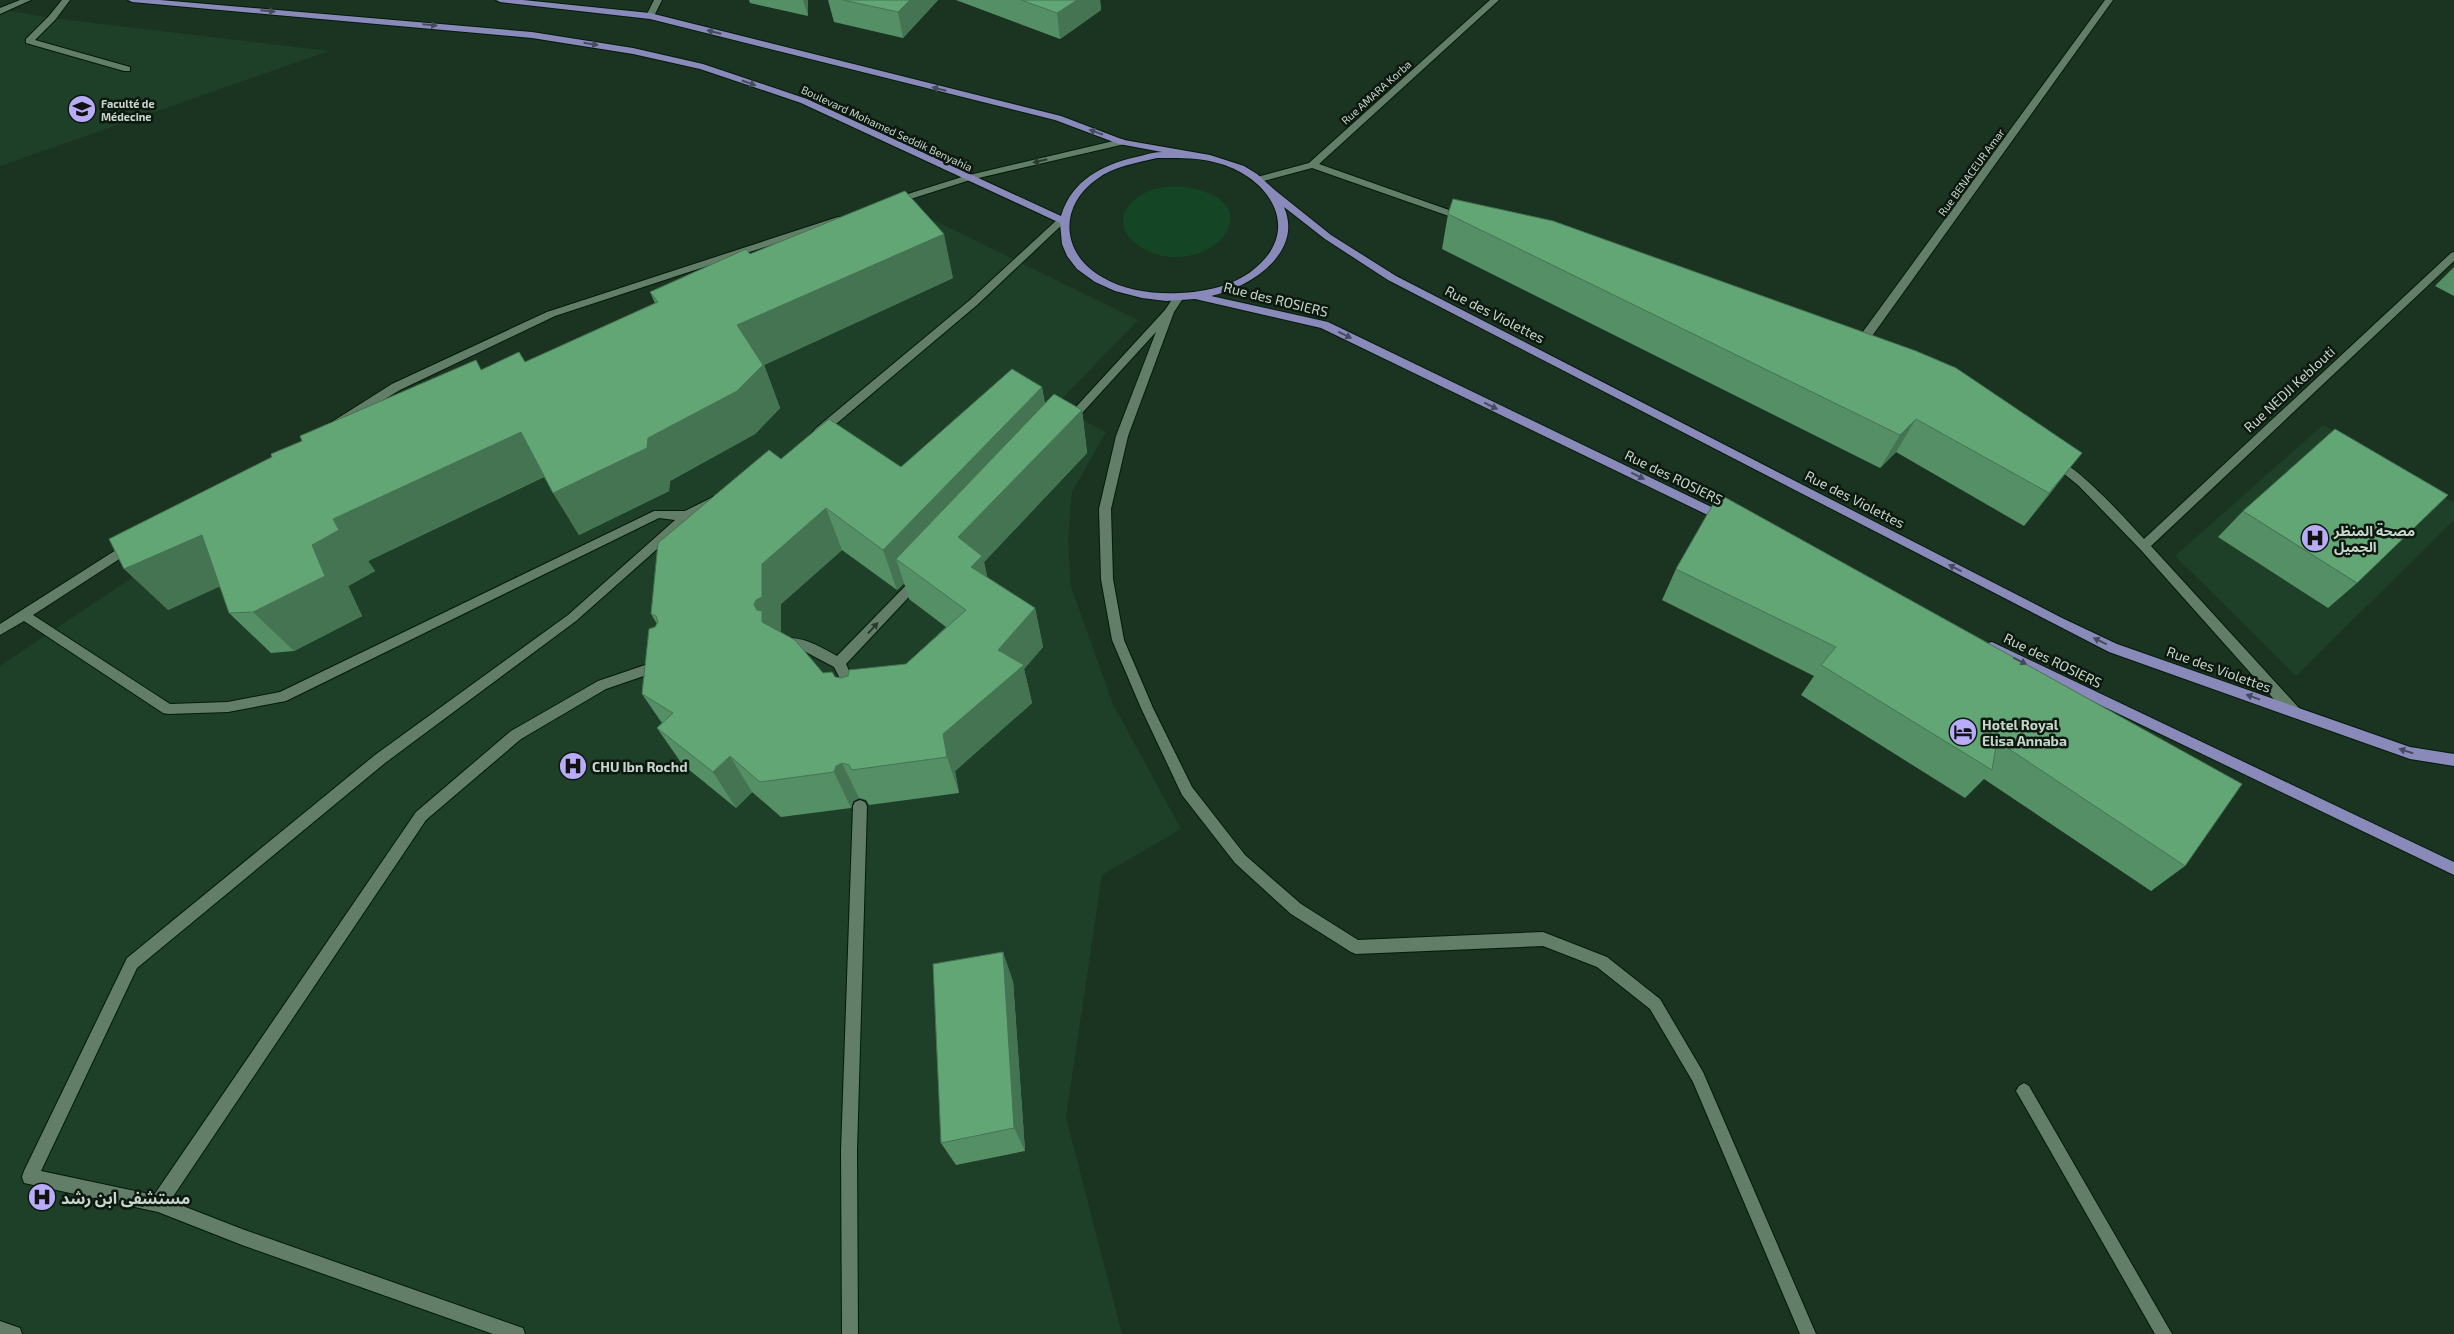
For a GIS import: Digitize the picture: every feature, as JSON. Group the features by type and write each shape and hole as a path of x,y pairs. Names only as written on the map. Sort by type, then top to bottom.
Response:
{"main road":[{"name":"Boulevard Mohamed Seddik Benyahia","path":"132,0 532,35 633,51 703,67 804,101 1062,220"},
{"path":"500,0 650,16 1058,118 1122,142 1194,155 1219,160 1241,168 1260,179 1274,194 1284,214 1283,235 1273,255 1255,274 1228,287 1197,296 1179,298 1141,295 1107,284 1080,267 1065,244 1062,220 1072,197 1093,177 1123,162 1158,155 1194,155"},
{"name":"Rue des Violettes","path":"1274,194 1328,237 1392,278 2113,648 2410,753 2454,760"},
{"name":"Rue des ROSIERS","path":"1197,296 1324,325 1734,523"},
{"name":"Rue des ROSIERS","path":"1984,643 2454,869"}],"street":[{"path":"0,11 27,0"},
{"path":"66,0 28,40 127,69"},
{"path":"650,16 658,0"},
{"name":"Rue AMARA Korba","path":"1260,179 1312,165 1495,0"},
{"name":"Rue BENACEUR Amar","path":"1851,357 2109,0"},
{"path":"884,205 968,178 1122,142"},
{"path":"1312,165 1470,220"},
{"path":"320,432 396,387 551,314 846,217"},
{"path":"811,439 941,330 1036,247 1062,220"},
{"name":"Rue NEDJI Keblouti","path":"2144,546 2454,255"},
{"path":"1060,430 1169,312 1179,298"},
{"path":"1169,312 1122,436 1105,509 1107,569 1118,640 1147,708 1187,791 1240,859 1296,909 1356,947 1543,939 1602,962 1655,1004 1698,1077 1808,1334"},
{"path":"2042,452 2082,482 2144,546 2294,712"},
{"path":"517,1334 242,1237 158,1204 30,1177 132,963 380,759 572,618 687,516 729,491"},
{"path":"24,615 168,709 228,707 282,697 658,514 687,516"},
{"path":"0,630 144,537"},
{"path":"839,663 926,571"},
{"path":"781,644 804,645 839,663 852,690 857,709"},
{"path":"158,1204 421,816 516,734 602,685 674,660"},
{"path":"850,1334 849,1151 860,806"},
{"path":"2024,1091 2164,1334"},
{"path":"0,1329 14,1334"}],"shaded area":[{"name":"Faculté de Médecine","path":"0,9 52,18 329,51 0,166"},
{"path":"1176,186 1208,193 1226,205 1230,220 1225,234 1211,247 1192,255 1168,257 1144,249 1135,243 1124,229 1123,222 1124,214 1134,200 1151,190"},
{"name":"CHU Ibn Rochd","path":"917,212 1138,320 1055,406 1106,432 1072,492 1068,540 1071,587 1113,704 1181,829 1102,875 1066,1117 1122,1334 0,1334 0,666 280,479"},
{"name":"مصحة المنظر الجميل","path":"2323,425 2454,503 2454,520 2296,676 2175,556"}],"building":[{"path":"843,0 910,0 898,12"},
{"path":"1021,0 1077,0 1057,13"},
{"path":"905,191 944,234 737,325 763,365 737,391 648,438 647,448 553,493 521,432 333,519 339,530 312,545 325,576 253,612 229,613 202,535 124,569 109,539 272,457 271,454 302,441 300,436 476,360 481,370 519,352 525,362 658,302 650,292 746,249 750,254"},
{"path":"1453,199 1553,221 1916,351 1956,368 2082,453 2049,493 1916,419 1900,435 1448,214"},
{"path":"1012,369 1042,387 883,550 826,508 762,564 762,597 756,600 754,605 757,610 762,611 762,622 795,640 823,673 832,672 835,677 841,678 848,676 849,670 906,664 966,610 896,559 1054,394 1082,410 958,537 982,556 971,567 1035,608 998,650 1024,665 943,734 947,757 852,770 849,765 842,763 836,766 834,772 760,782 730,756 713,772 657,728 673,713 642,694 649,629 655,627 658,622 656,616 651,614 658,543 769,450 781,459 829,419 901,467"},
{"path":"2335,429 2448,495 2357,583 2243,511"},
{"path":"1719,494 2242,784 2185,866 1997,741 1992,770 1821,665 1836,647 1676,569"},
{"path":"1003,952 1014,1128 941,1143 933,964"}],"place":[{"name":"Faculté de Médecine","path":"82,109"},
{"name":"مصحة المنظر الجميل","path":"2315,538"},
{"name":"Hotel Royal Elisa Annaba","path":"1963,732"},
{"name":"CHU Ibn Rochd","path":"573,766"},
{"name":"مستشفى ابن رشد","path":"42,1197"}]}
